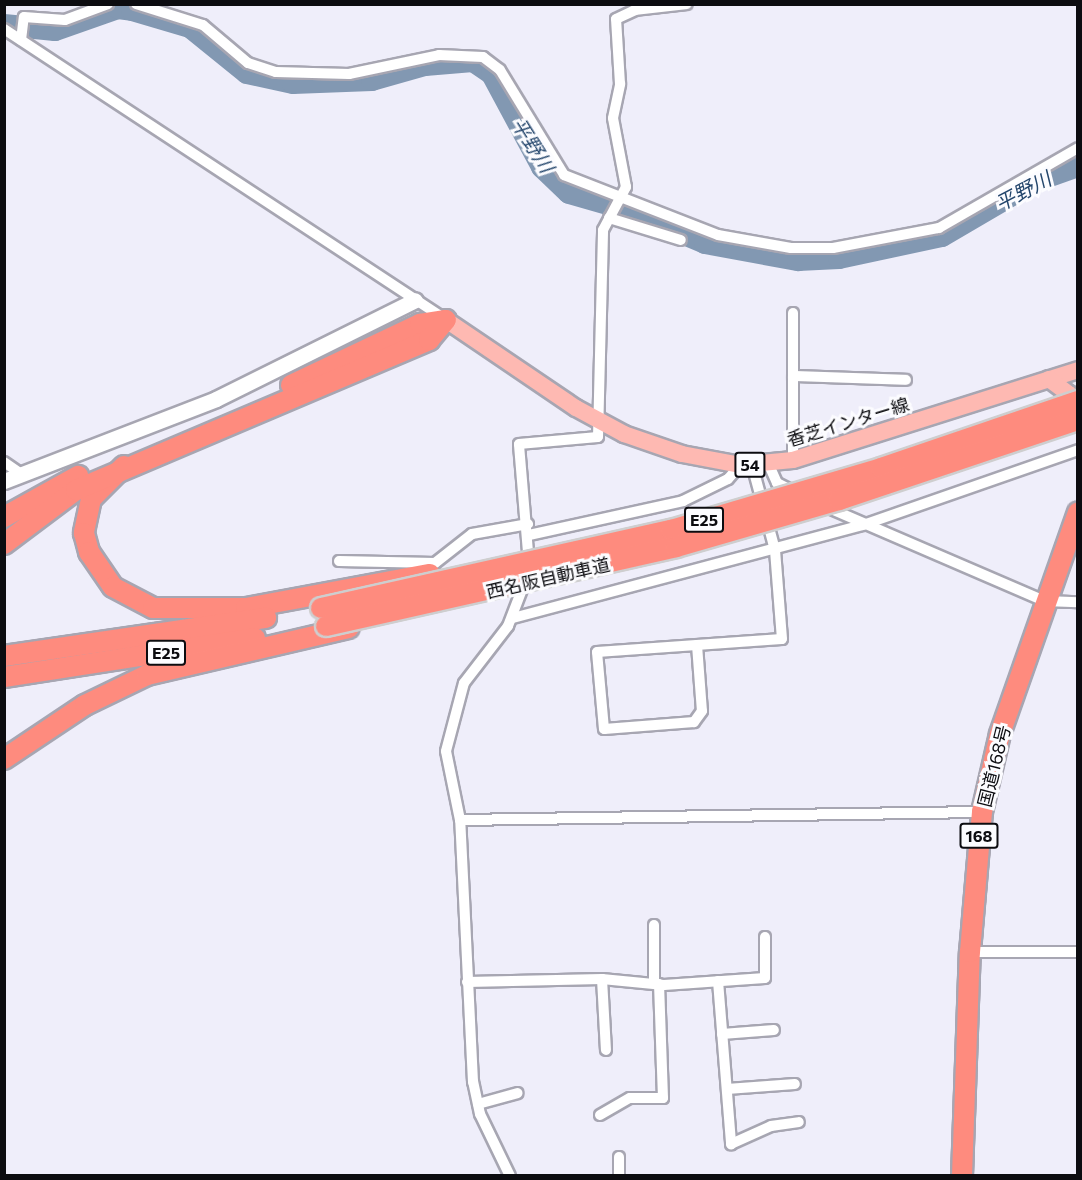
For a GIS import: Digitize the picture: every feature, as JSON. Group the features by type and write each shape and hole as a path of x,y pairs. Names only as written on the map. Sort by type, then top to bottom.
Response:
{"highway":[{"path":"4,517 97,466 243,407 420,324 446,320"},
{"path":"4,544 76,490 124,466 429,340 446,320"},
{"name":"西名阪自動車道","path":"4,677 323,616 772,501 1077,401"},
{"name":"西名阪自動車道","path":"4,656 323,616 363,619 686,544 838,500 1077,420"},
{"path":"4,530 97,466"},
{"path":"124,466 91,499 84,533 99,572 131,601 170,611 323,616"},
{"name":"国道168号","path":"962,1176 970,952 982,812 1000,734 1076,512"},
{"path":"4,759 85,705 147,675 323,616"}],"main road":[{"name":"香芝インター線","path":"446,320 599,421 682,454 754,465 793,460 1077,370"},
{"path":"1049,379 1069,394 1077,408"}],"street":[{"path":"21,40 24,17 64,20 108,4"},
{"path":"136,4 203,25 248,63 276,72 349,74 439,55 483,57 500,70 564,175 622,200 718,236 791,248 833,248 939,228 1077,148"},
{"path":"510,1176 478,1104 467,982 460,820 448,771 449,734 464,683 513,618 528,574 528,530 519,444 598,437 602,240 610,216 622,200 625,172 613,105 620,84 616,19 635,10 687,4"},
{"path":"5,30 446,320"},
{"path":"610,216 681,240"},
{"path":"4,481 216,399 415,300"},
{"path":"793,313 793,460"},
{"path":"793,376 906,380"},
{"path":"513,618 863,525 1077,450"},
{"path":"4,462 20,473"},
{"path":"754,465 777,483 863,525 1045,601 1077,602"},
{"path":"339,561 435,562 472,534 528,530 683,501 754,465"},
{"path":"697,645 702,711 694,722 604,729 597,652 782,639 775,550 754,465"},
{"path":"460,820 982,812"},
{"path":"600,1115 630,1098 663,1098 654,925"},
{"path":"467,982 602,979 657,984 765,978 765,937"},
{"path":"970,952 1077,952"},
{"path":"602,979 606,1050"},
{"path":"718,981 731,1144 771,1126 799,1122"},
{"path":"722,1034 774,1030"},
{"path":"727,1089 795,1084"},
{"path":"478,1104 518,1093"},
{"path":"619,1157 619,1176"}],"waterway":[{"name":"平野川","path":"4,25 55,30 118,8 132,10 190,27 247,73 293,83 372,80 425,65 473,61 492,74 542,167 569,193 625,209 705,243 798,260 839,258 942,236 1036,181 1078,166"}]}
